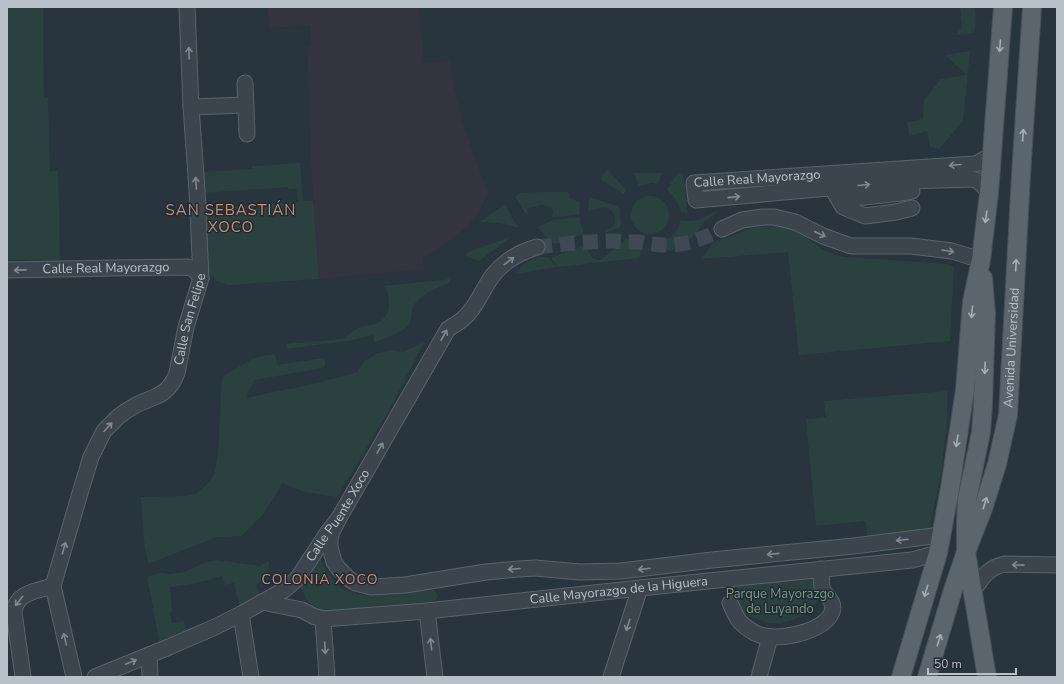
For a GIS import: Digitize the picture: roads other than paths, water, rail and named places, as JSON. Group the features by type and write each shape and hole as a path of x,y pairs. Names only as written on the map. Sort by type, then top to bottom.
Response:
{"main road":[{"path":"901,677 938,553 965,390 972,302 981,260 989,193 1003,7"},
{"name":"Avenida Universidad","path":"927,677 953,590 983,509 997,464 1008,415 1032,7"},
{"path":"981,260 986,314 984,404 981,432 967,500 966,552 987,677"},
{"path":"938,553 953,590"}],"street":[{"name":"Calle San Felipe","path":"74,677 53,586 91,457 104,431 110,424 126,411 164,392 174,380 177,373 186,326 201,278 187,7"},
{"path":"245,83 247,134"},
{"path":"191,107 246,104"},
{"name":"Calle Real Mayorazgo","path":"989,193 978,180 973,179 909,180 694,183 696,200 834,191 909,180 978,163 992,155"},
{"path":"834,191 843,207 865,216 896,212 912,208"},
{"path":"722,229 742,220 763,217 774,218 795,222 823,236 850,246 911,246 952,251 981,260"},
{"name":"Calle Puente Xoco","path":"95,677 195,636 241,614 290,586 297,579 339,518 448,329 460,321 471,310 487,284 500,267 523,252 538,247"},
{"name":"Calle Real Mayorazgo","path":"7,270 188,267 195,270 201,278"},
{"path":"339,518 330,539 330,547 334,562 349,579 356,583 371,586 405,585 486,572 535,568 580,572 622,572 712,560 854,546 941,535"},
{"name":"Calle Mayorazgo de la Higuera","path":"262,602 302,610 323,619 428,611 912,560 938,553"},
{"path":"973,591 990,570 997,566 1005,564 1057,565"},
{"path":"730,603 737,620 756,634 770,637 802,633 812,629 826,620 832,613 833,606 823,589 821,569"},
{"path":"23,677 14,607 16,602 22,596 53,586"},
{"path":"290,586 302,610"},
{"path":"611,677 640,588"},
{"path":"428,611 435,677"},
{"path":"241,614 251,677"},
{"path":"323,619 327,677"},
{"path":"759,677 770,637"},
{"path":"149,655 150,677"}],"tunnel":[{"path":"537,247 605,241 674,245 696,240 722,229"}],"district":[{"name":"SAN SEBASTIÁN XOCO","path":"231,218"},
{"name":"COLONIA XOCO","path":"320,579"}],"park label":[{"name":"Parque Mayorazgo de Luyando","path":"780,602"}]}
